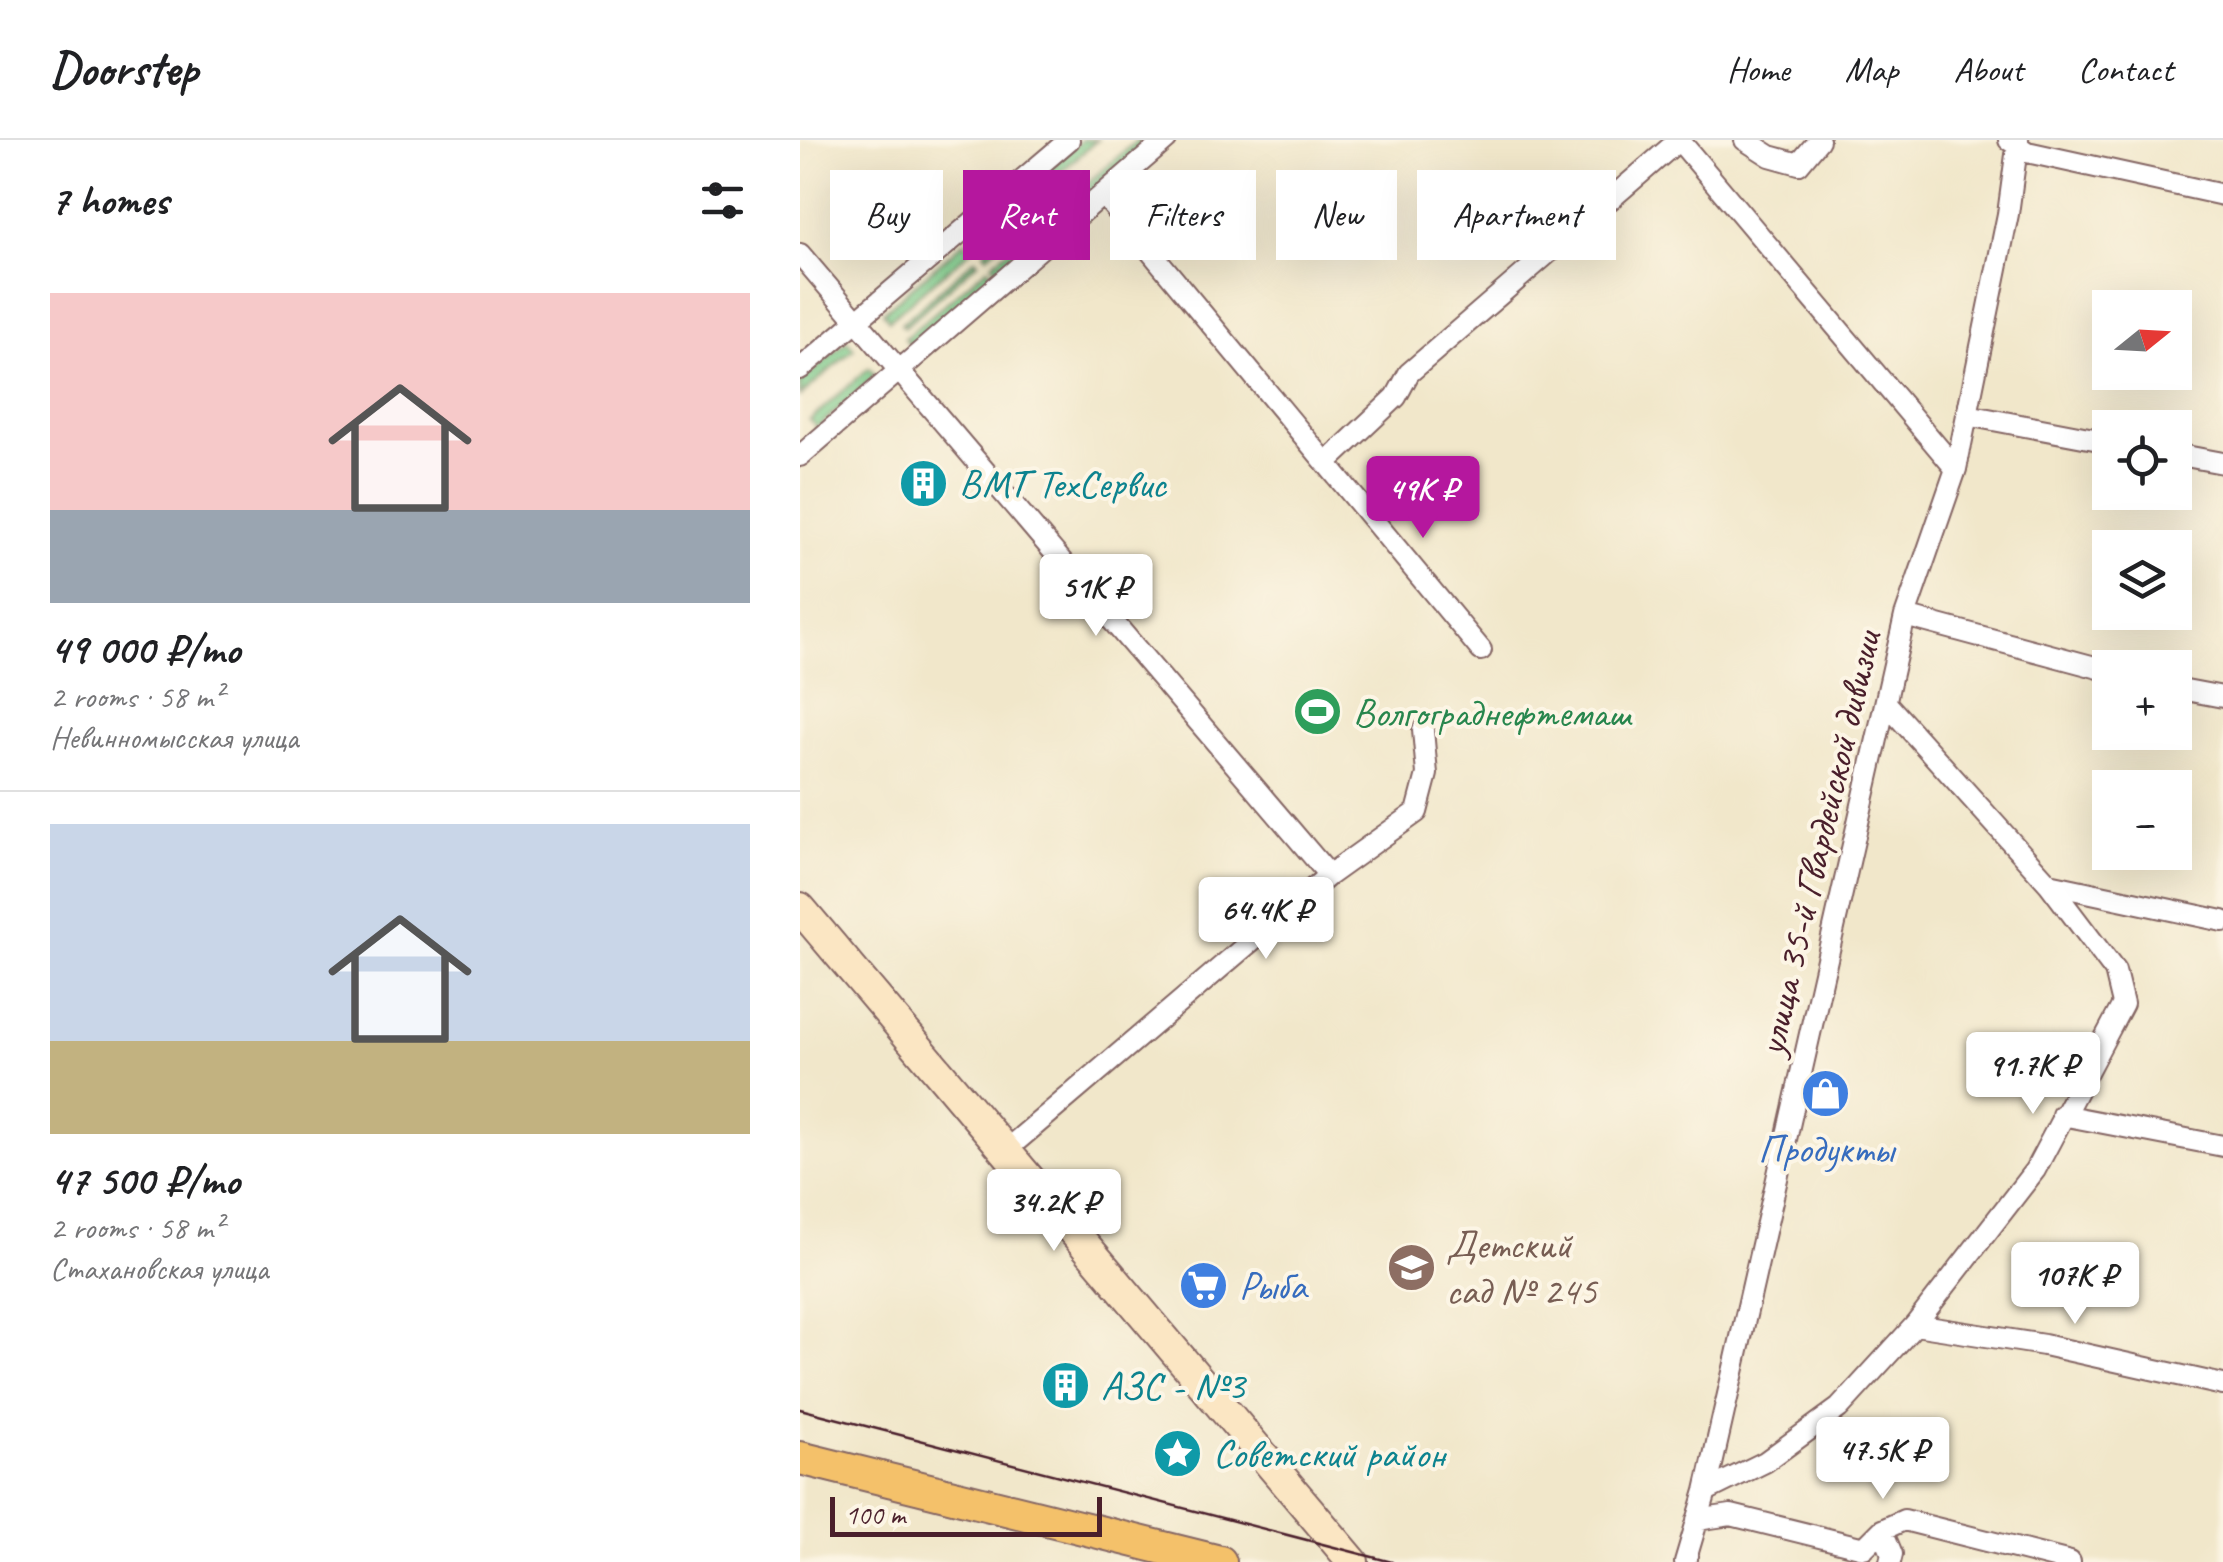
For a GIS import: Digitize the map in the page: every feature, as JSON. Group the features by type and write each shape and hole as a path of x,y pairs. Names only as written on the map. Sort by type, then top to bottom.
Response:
{"main road":[{"path":"800,1458 1220,1562"}],"street":[{"path":"800,369 1069,140"},
{"path":"800,456 1166,140"},
{"path":"1326,463 1396,398 1408,374 1679,140 1956,469"},
{"path":"1745,140 1770,156 1799,164 1818,140"},
{"path":"2015,141 2027,152 2223,196"},
{"name":"улица 35-й Гвардейской дивизии","path":"1685,1562 1706,1491 1905,616 1956,469 2008,214 2015,141"},
{"path":"1102,194 1481,650"},
{"path":"800,254 1329,876"},
{"path":"1967,415 2092,439"},
{"path":"2192,457 2223,463"},
{"path":"1905,616 2092,666"},
{"path":"2192,691 2223,697"},
{"path":"1706,1491 1765,1462 1839,1408 1916,1325 2035,1170 2123,1004 2116,971 2049,884 1886,703"},
{"path":"1006,1150 1329,876 1417,812 1427,774 1423,730"},
{"path":"2049,884 2223,922"},
{"path":"800,908 1352,1562"},
{"path":"2062,1115 2223,1146"},
{"path":"1916,1325 2044,1346 2223,1385"},
{"path":"1698,1520 1730,1516 1864,1548 1882,1530 1904,1520 2070,1562"},
{"path":"1882,1530 1892,1554 1890,1562"}],"green space":[{"path":"1082,140 1097,140 1063,170 1047,170"},
{"path":"1138,140 1143,146 1115,170 1110,170 1110,174 1090,192 1090,181"},
{"path":"963,243 963,257 889,320 883,312"},
{"path":"974,260 978,262 904,327 901,324"},
{"path":"997,260 1011,260 998,271 992,264"},
{"path":"987,268 994,274 910,346 905,338"},
{"path":"847,341 854,349 800,396 800,383"},
{"path":"869,368 875,376 817,428 810,420"}],"tram line":[{"path":"800,1409 1392,1562"}],"place":[{"name":"ВМТ ТехСервис","path":"924,483"},
{"name":"Волгограднефтемаш","path":"1318,712"},
{"name":"Продукты","path":"1826,1093"},
{"name":"Детский сад № 245","path":"1411,1267"},
{"name":"Рыба","path":"1204,1285"},
{"name":"АЗС - №3","path":"1066,1385"},
{"name":"Советский район","path":"1178,1453"}]}
